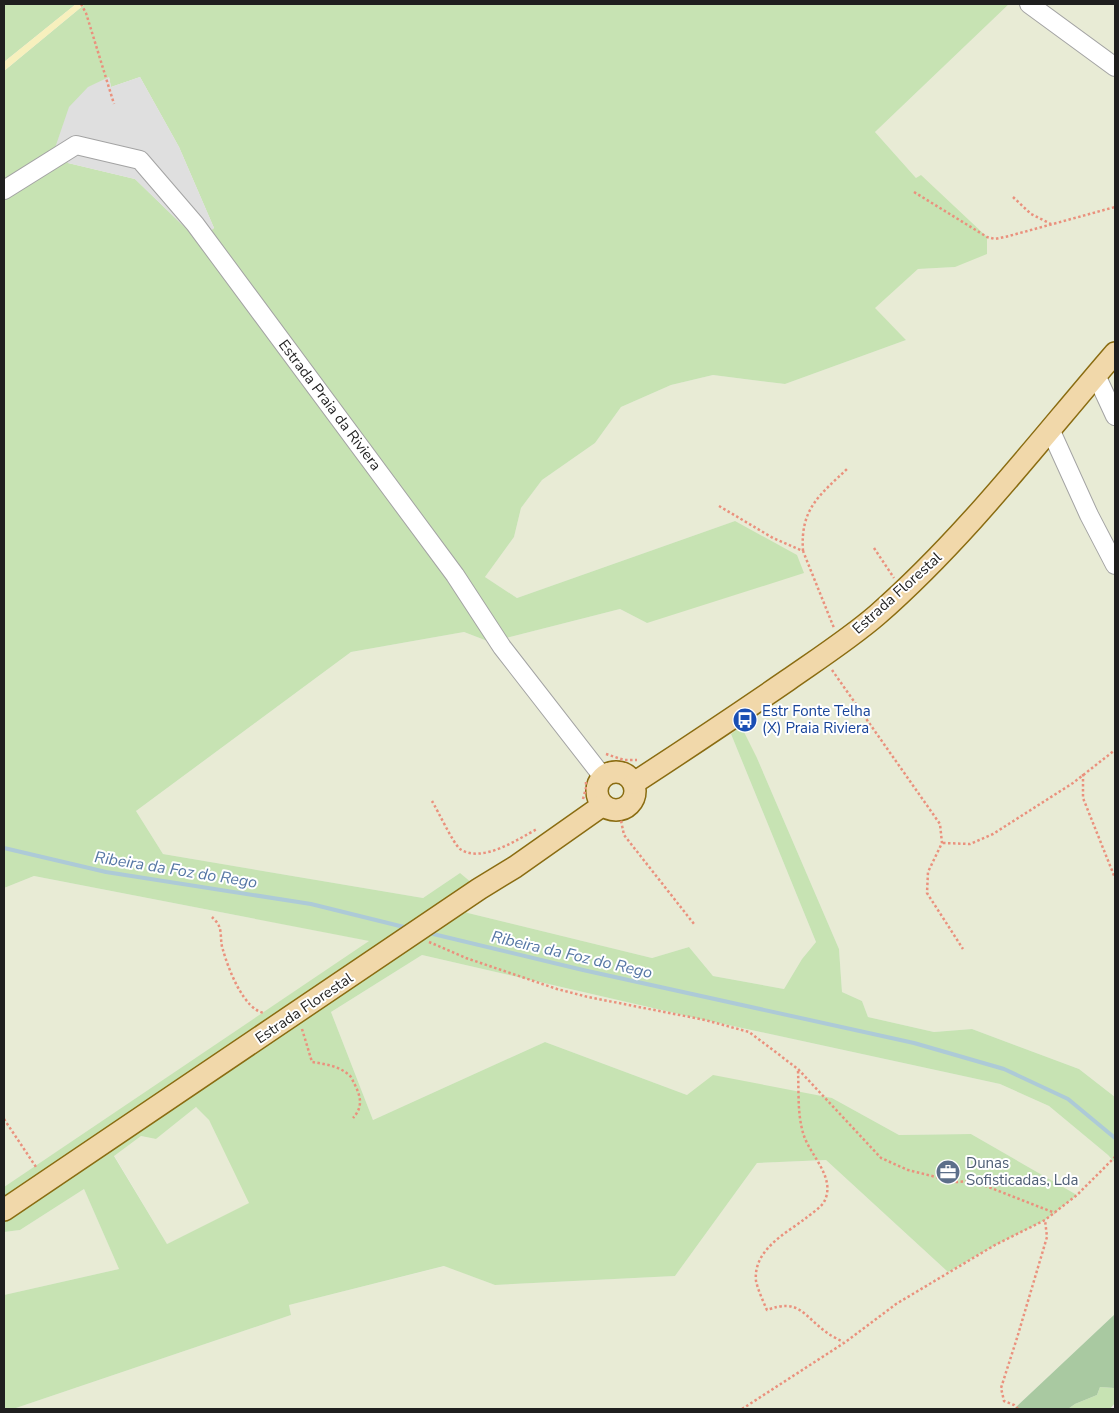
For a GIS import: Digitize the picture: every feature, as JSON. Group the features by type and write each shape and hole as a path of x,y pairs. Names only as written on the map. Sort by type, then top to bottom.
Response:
{"main road":[{"name":"Estrada Florestal","path":"634,783 716,730 823,656 875,617 928,568 960,535 1115,353"},
{"path":"611,772 620,772 628,776 634,783 636,795 630,805 611,808 598,799 598,783 611,772"},
{"name":"Estrada Florestal","path":"4,1210 442,915 515,867 611,808"}],"street":[{"path":"1029,4 1115,67"},
{"name":"Estrada Praia da Riviera","path":"4,190 76,144 140,160 206,240 455,575 502,647 603,777"},
{"path":"1096,375 1115,416"},
{"path":"1050,429 1089,516 1115,565"}],"path":[{"path":"81,4 86,13 114,104"},
{"path":"914,192 987,238 1009,236 1115,207"},
{"path":"1012,197 1031,214 1051,224"},
{"path":"840,643 803,551 802,532 807,514 819,495 848,468"},
{"path":"718,506 773,538 803,551"},
{"path":"874,548 903,591"},
{"path":"823,656 940,824 942,843 928,872 927,893 963,949"},
{"path":"599,750 624,760 642,760"},
{"path":"942,843 970,844 993,834 1073,783 1115,750"},
{"path":"1083,774 1083,798 1115,878"},
{"path":"432,801 459,848 470,853 483,854 499,849 542,826"},
{"path":"611,808 624,835 694,924"},
{"path":"406,939 565,991 705,1020 749,1032 798,1069 881,1158 918,1172 956,1182 973,1181 1055,1213"},
{"path":"798,1069 800,1117 804,1137 825,1174 827,1189 825,1200 817,1209 767,1248 757,1264 756,1281 766,1310 780,1305 793,1306 807,1314 826,1331 844,1343"},
{"path":"4,1118 34,1165 48,1180"},
{"path":"742,1409 844,1343 896,1304 948,1272 1045,1220 1077,1195 1115,1157"},
{"path":"1018,1409 1004,1401 1001,1388 1047,1237 1045,1220"}],"green space":[{"path":"4,4 76,4 4,62"},
{"path":"85,4 1009,4 875,132 916,178 921,175 987,237 987,254 955,267 918,269 875,308 906,340 785,384 713,375 671,385 621,407 595,443 542,480 521,508 514,537 485,577 517,598 735,521 797,555 804,573 647,623 620,609 490,642 464,632 351,652 136,811 163,854 423,898 460,873 479,889 454,907 468,913 652,958 689,947 713,976 784,989 802,959 816,942 731,734 741,726 757,758 839,949 842,992 862,1001 868,1017 934,1032 972,1029 1079,1069 1115,1097 1115,1163 1049,1106 1000,1084 705,1020 422,955 331,1012 373,1120 545,1042 687,1095 713,1075 832,1098 899,1135 971,1134 1077,1195 1045,1220 995,1245 948,1272 826,1160 757,1163 675,1276 495,1285 444,1266 289,1305 291,1315 13,1409 4,1409 4,1295 119,1269 84,1189 20,1230 4,1232 4,1187 369,941 34,876 4,888 4,71","holes":["109,77 111,87 140,77 179,147 214,228 198,240 135,179 68,163","196,1107 209,1120 249,1203 167,1244 114,1156 141,1136 156,1139"]},
{"path":"1009,4 1115,4 1115,1097 1079,1069 972,1029 934,1032 868,1017 862,1001 842,992 839,949 757,758 731,734 816,942 802,959 784,989 713,976 689,947 652,958 468,913 453,907 460,873 423,898 163,854 136,811 351,652 464,632 490,642 620,609 647,623 735,521 517,598 485,577 514,537 521,508 542,480 595,443 621,407 671,385 713,375 785,384 906,340 874,308 918,269 955,267 916,178 875,132"},
{"path":"34,876 370,941 4,1187 4,888"},
{"path":"422,955 705,1020 1000,1084 1049,1106 1115,1163 1115,1314 1014,1409 13,1409 291,1315 289,1305 445,1266 495,1285 675,1276 757,1163 826,1160 948,1272 1077,1195 971,1134 899,1135 832,1098 687,1095 545,1042 373,1120 331,1012"},
{"path":"196,1107 209,1120 250,1203 167,1244 114,1155 141,1136 156,1139"},
{"path":"84,1189 119,1269 4,1295 4,1232 20,1230"},
{"path":"1115,1314 1114,1388 1100,1387 1097,1395 1068,1409 1014,1409"},
{"path":"1115,1386 1115,1403 1110,1409 1068,1409 1097,1395 1100,1387 1113,1388"}],"sand":[{"path":"76,4 85,4 4,71 4,62"}],"shaded area":[{"path":"109,77 111,87 140,77 179,147 214,228 198,240 135,179 68,163 55,148 69,107 88,87"}],"waterway":[{"name":"Ribeira da Foz do Rego","path":"4,848 106,872 311,904 408,928"},
{"name":"Ribeira da Foz do Rego","path":"429,933 583,970 914,1043 1004,1069 1068,1099 1115,1138"}],"place":[{"name":"Estr Fonte Telha (X) Praia Riviera","path":"745,720"},
{"name":"Dunas Sofisticadas, Lda","path":"948,1172"}]}
